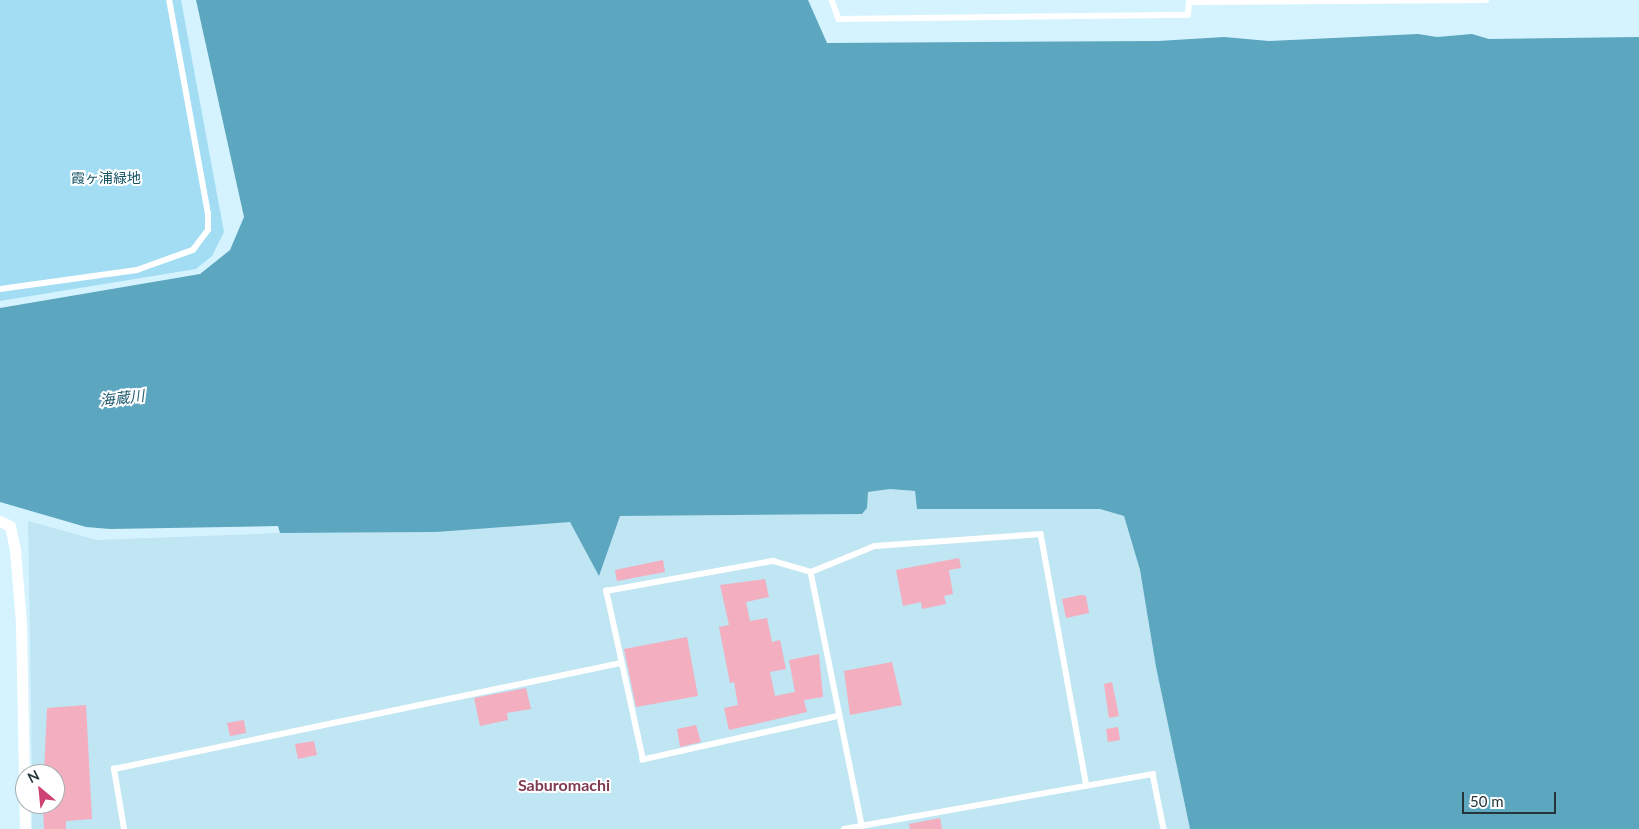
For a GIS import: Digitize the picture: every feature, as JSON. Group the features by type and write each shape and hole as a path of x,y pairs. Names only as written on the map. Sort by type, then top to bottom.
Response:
{"street":[{"path":"0,521 10,526 15,550 20,623 25,829"}],"lane":[{"path":"0,289 136,270 193,250 208,230 208,214 169,0"},
{"path":"832,0 839,19 1188,16 1189,1 1486,0"},
{"path":"840,716 643,760 606,591 773,561 811,572 875,546 1041,534 1087,786"},
{"path":"811,572 862,826"},
{"path":"124,829 114,768 621,663"},
{"path":"844,829 1153,774 1164,829"}],"shaded area":[{"path":"890,489 915,491 917,509 1100,509 1124,516 1140,570 1156,667 1190,829 32,829 32,814 65,814 65,764 32,764 28,521 97,540 280,533 436,532 620,516 862,514 867,508 868,492"}],"green space":[{"name":"霞ヶ浦緑地","path":"0,0 181,0 224,232 212,256 196,269 0,301"}],"water":[{"name":"海蔵川","path":"196,0 808,0 827,43 1158,41 1224,37 1269,41 1418,34 1437,37 1472,34 1489,39 1639,37 1639,829 1190,829 1156,667 1140,570 1124,516 1100,509 917,509 915,491 890,489 868,492 867,508 862,514 620,516 599,576 570,522 436,532 280,533 278,526 110,529 86,527 0,502 0,308 200,274 230,250 244,217"}],"building":[{"path":"959,558 961,568 949,570 953,594 944,596 946,604 922,609 921,602 903,606 896,570"},
{"path":"663,560 665,572 617,581 615,570"},
{"path":"765,579 769,597 746,602 750,621 767,618 772,642 780,640 786,669 770,672 775,696 795,692 789,660 819,654 823,697 804,700 807,712 729,730 724,708 738,705 734,682 730,683 719,627 729,625 720,585"},
{"path":"1081,595 1086,596 1089,613 1066,618 1062,599"},
{"path":"687,637 698,696 636,707 624,649"},
{"path":"892,662 902,705 850,715 844,671"},
{"path":"1112,682 1119,716 1109,718 1104,684"},
{"path":"526,688 531,709 507,713 508,720 480,726 474,698"},
{"path":"86,705 92,819 66,821 66,829 44,829 43,814 65,814 65,764 44,764 47,708"},
{"path":"244,720 246,733 230,736 227,723"},
{"path":"696,725 701,742 680,747 677,729"},
{"path":"1118,727 1120,740 1108,742 1106,729"},
{"path":"314,741 317,755 298,759 295,744"},
{"path":"940,818 942,829 910,829 909,824"}],"district":[{"name":"Saburomachi","path":"564,785"}]}
